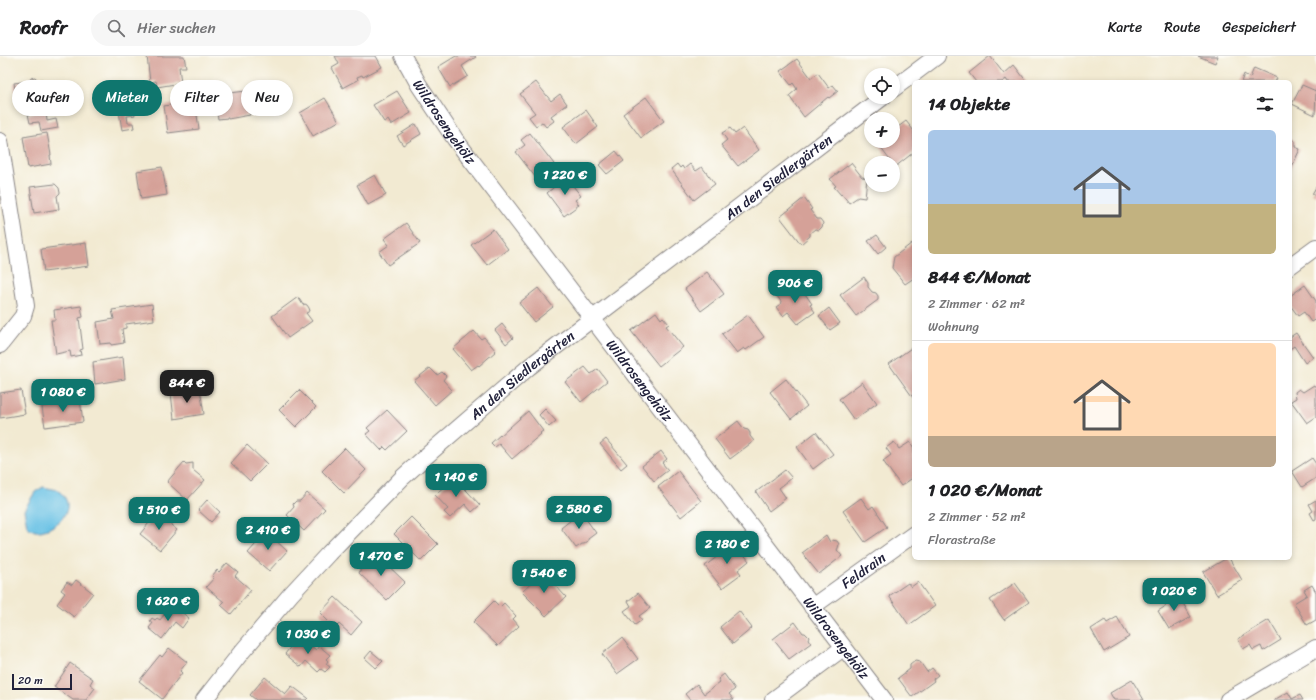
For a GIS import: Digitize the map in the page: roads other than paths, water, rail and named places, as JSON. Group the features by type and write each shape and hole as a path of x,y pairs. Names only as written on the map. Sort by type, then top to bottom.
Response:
{"street":[{"name":"Wildrosengehölz","path":"403,56 419,85 455,139 884,700"},
{"path":"900,84 937,56"},
{"name":"An den Siedlergärten","path":"204,700 240,654 291,594 329,553 403,478 486,404 592,319 874,104"},
{"path":"0,140 26,306 23,316 0,344"},
{"path":"1292,265 1316,247"},
{"name":"Feldrain","path":"812,607 912,535"},
{"path":"773,700 844,648"},
{"path":"1228,700 1316,648"}],"water":[{"path":"43,487 58,490 63,495 67,506 66,512 63,517 53,526 41,531 35,531 27,526 24,510 35,492"}]}
